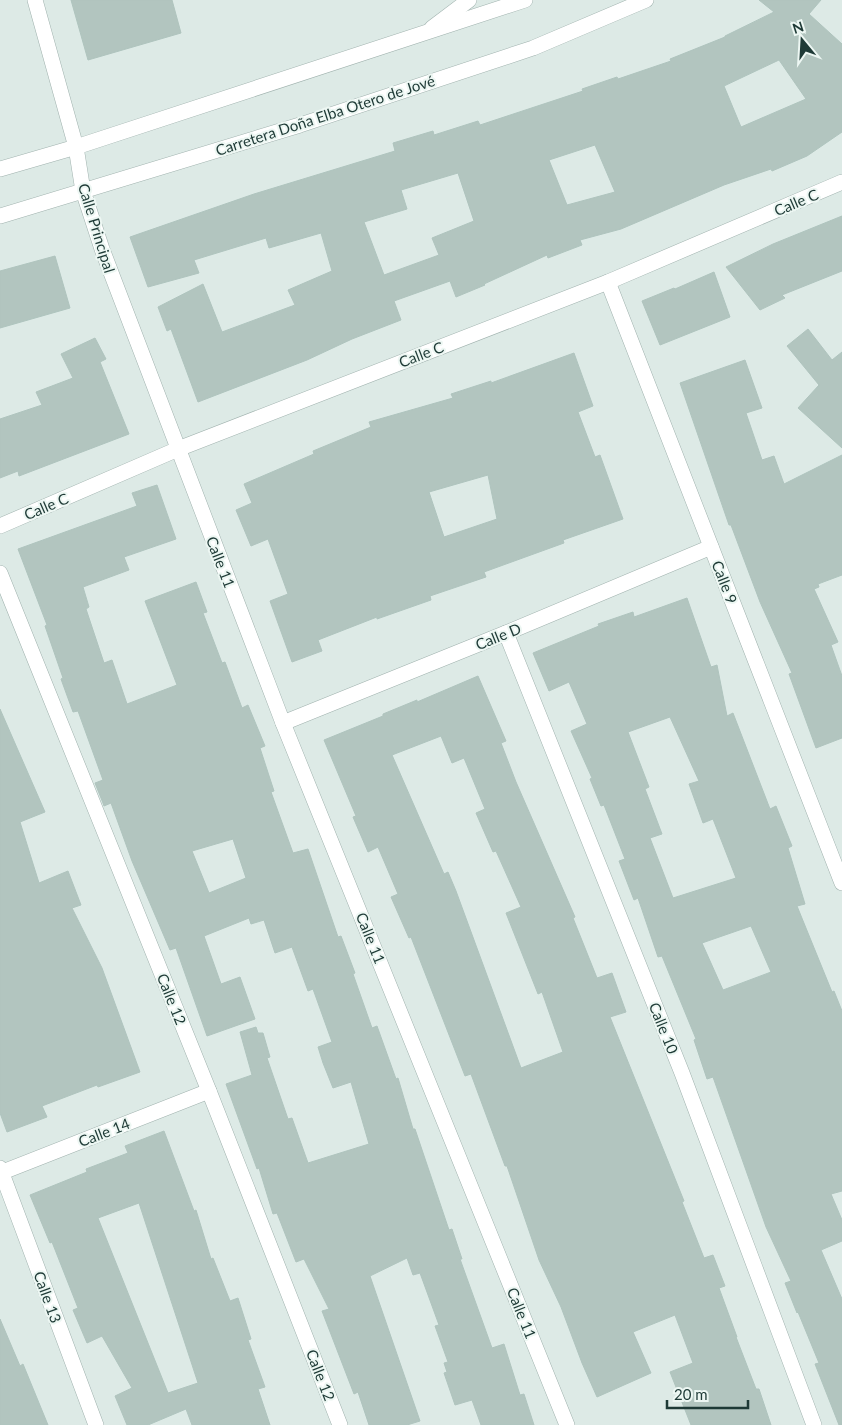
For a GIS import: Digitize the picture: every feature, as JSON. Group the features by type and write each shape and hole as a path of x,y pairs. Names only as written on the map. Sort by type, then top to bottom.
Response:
{"street":[{"name":"Calle Principal","path":"36,0 76,147 84,191 102,249 178,449"},
{"path":"424,34 469,0"},
{"path":"0,169 76,147 525,0"},
{"name":"Carretera Doña Elba Otero de Jové","path":"0,216 300,125 533,48 646,0"},
{"name":"Calle C","path":"0,526 178,449 608,282 842,182"},
{"name":"Calle 9","path":"608,282 842,883"},
{"name":"Calle 11","path":"178,449 283,723 567,1425"},
{"name":"Calle D","path":"283,723 506,634 711,547"},
{"name":"Calle 12","path":"0,573 209,1091 340,1425"},
{"name":"Calle 10","path":"506,634 682,1073 814,1425"},
{"name":"Calle 14","path":"1,1171 209,1091"},
{"name":"Calle 13","path":"1,1171 96,1425"}],"building":[{"path":"71,0 172,0 181,33 88,60"},
{"path":"759,0 821,0 809,14 842,44 842,132 807,156 772,171 771,169 724,185 621,229 580,240 582,245 548,258 547,255 456,297 450,281 394,301 401,320 352,339 307,360 198,402 171,329 167,331 158,307 203,284 222,332 295,305 288,290 332,271 321,233 269,248 266,238 194,260 199,273 148,287 130,237 254,194 395,151 393,143 433,131 434,135 478,121 480,125 583,91 582,89 617,77 618,79 671,61 670,59 725,37 774,12","holes":["779,60 806,99 741,127 724,86","595,145 615,192 567,205 549,160","458,173 474,221 432,238 439,255 384,275 364,222 407,209 401,190"]},
{"path":"842,216 842,271 782,295 785,298 760,310 726,267 773,244"},
{"path":"55,256 70,308 0,328 0,271"},
{"path":"714,272 730,317 660,345 642,301"},
{"path":"808,329 832,360 842,352 842,448 798,408 819,385 787,346"},
{"path":"95,338 106,359 100,362 129,434 19,476 18,471 0,478 0,419 42,405 36,392 73,378 61,354"},
{"path":"574,353 593,406 578,412 595,457 600,455 623,519 563,540 564,543 484,572 486,577 430,596 431,600 377,619 377,617 318,640 322,651 292,662 270,601 288,594 268,539 251,546 236,510 252,503 244,484 314,454 313,451 371,427 369,422 453,398 451,394 491,381 491,383","holes":["488,475 497,519 444,537 429,492"]},
{"path":"745,360 762,408 746,413 762,460 774,456 784,484 842,455 842,575 818,584 819,587 814,589 838,642 831,645 842,676 842,738 816,748 789,674 792,673 760,602 731,525 729,525 680,383"},
{"path":"157,485 176,539 124,557 129,570 83,587 89,607 86,609 104,663 112,660 127,704 177,685 145,601 196,582 207,612 203,613 222,663 225,662 242,708 248,705 265,746 260,748 274,791 271,792 293,853 308,849 338,937 341,936 355,973 353,974 372,1028 377,1026 396,1079 398,1078 413,1129 415,1129 449,1230 452,1229 462,1259 460,1259 492,1348 504,1344 520,1395 524,1394 534,1425 481,1425 472,1400 455,1405 444,1373 447,1372 444,1363 448,1362 435,1326 439,1325 420,1273 413,1275 407,1258 370,1276 420,1421 407,1425 369,1425 358,1392 354,1394 322,1311 329,1309 304,1259 296,1262 277,1213 273,1214 259,1168 257,1169 226,1084 252,1075 240,1032 256,1027 258,1033 263,1033 270,1057 267,1058 288,1119 292,1118 308,1163 369,1144 351,1082 333,1088 318,1047 332,1042 313,989 308,991 292,947 275,953 264,920 251,924 249,918 204,936 221,984 240,977 255,1019 207,1036 176,948 170,950 132,861 111,803 104,806 95,783 103,780 78,711 73,712 45,626 47,625 18,549 137,506 132,493","holes":["233,839 246,878 209,893 192,851"]},
{"path":"687,598 711,667 717,665 727,716 733,713 770,809 776,806 792,846 788,848 805,904 797,906 832,992 834,991 842,1011 842,1191 831,1194 842,1220 842,1241 821,1250 842,1299 842,1425 839,1425 815,1364 819,1363 785,1283 791,1281 766,1227 713,1077 707,1079 694,1040 696,1039 662,956 658,957 638,898 634,900 619,861 625,859 604,805 601,806 590,779 592,778 571,731 587,724 569,682 549,691 533,653 599,626 598,624 633,612 634,617","holes":["670,717 699,781 689,784 703,823 713,819 736,878 673,898 650,838 662,834 645,789 649,787 628,732","751,926 771,972 723,990 702,943"]},
{"path":"478,676 506,741 501,743 516,782 575,917 573,918 597,978 612,973 626,1012 610,1017 684,1201 682,1202 704,1258 713,1255 725,1286 719,1288 756,1389 759,1389 771,1425 691,1425 670,1372 693,1363 675,1315 633,1332 651,1373 597,1397 561,1307 539,1260 507,1166 505,1166 471,1074 465,1076 411,937 409,938 391,897 398,894 378,847 368,852 353,817 356,816 324,740 417,700 417,702","holes":["441,736 452,763 464,758 485,809 476,813 493,852 496,851 521,907 506,913 538,994 542,992 563,1052 521,1068 456,891 448,872 444,874 392,755"]},
{"path":"0,709 45,812 20,822 39,883 68,871 81,905 72,908 102,968 140,1072 98,1087 97,1085 42,1106 47,1117 7,1132 0,1113"},
{"path":"164,1131 194,1211 196,1210 211,1259 213,1258 230,1301 238,1298 251,1339 248,1340 265,1387 258,1389 270,1425 192,1425 186,1409 148,1425 127,1425 115,1396 132,1388 102,1336 87,1343 73,1310 78,1308 52,1242 50,1243 30,1195 87,1172 86,1169 128,1153 125,1146","holes":["139,1203 198,1383 168,1393 98,1218"]},
{"path":"0,1319 20,1366 23,1364 48,1425 0,1425"}]}
